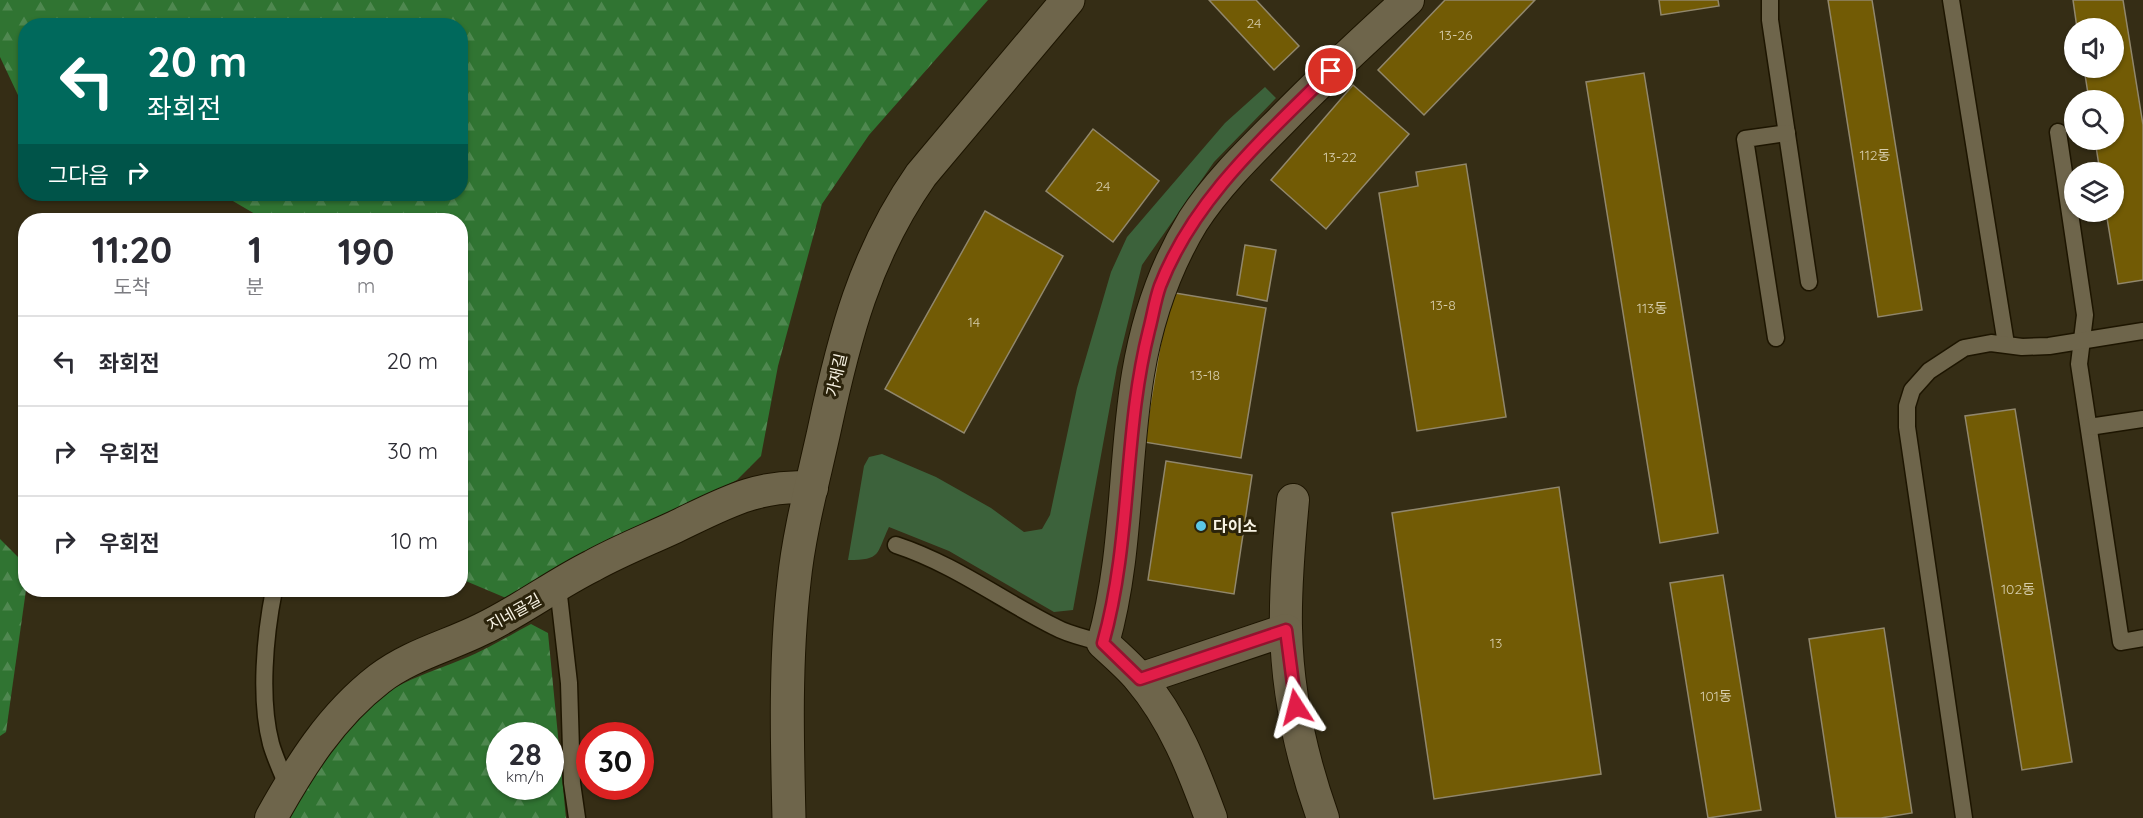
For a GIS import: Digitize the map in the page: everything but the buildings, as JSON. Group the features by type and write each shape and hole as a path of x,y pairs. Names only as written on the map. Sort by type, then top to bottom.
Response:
{"street":[{"name":"가재길","path":"789,818 788,751 794,582 846,335 878,245 901,204 921,175 1068,0"},
{"path":"1211,818 1193,769 1170,723 1140,679 1103,643 1114,604 1124,536 1128,461 1138,372 1160,287 1194,221 1220,185 1331,71 1407,0"},
{"name":"지네골길","path":"272,818 288,787 324,734 349,705 381,678 415,657 481,630 591,566 741,496 768,488 812,488"},
{"path":"1293,500 1286,630 1292,688 1302,744 1311,786 1323,818"},
{"path":"1140,679 1286,630"}],"lane":[{"path":"1770,0 1770,20 1809,282"},
{"path":"1951,0 2006,344"},
{"path":"2058,132 2085,315 2079,364 2121,642 2143,638"},
{"path":"1776,338 1745,139 1787,133"},
{"path":"1964,818 1907,428 1906,406 1912,390 1929,371 1946,357 1977,345 2006,344 2034,347 2143,331"},
{"path":"2089,427 2143,419"},
{"path":"896,545 926,555 971,578 1057,628 1103,643"},
{"path":"558,587 569,683 572,783 577,818"},
{"path":"273,597 265,687 267,720 271,745 288,787"}],"green space":[{"path":"0,0 988,0 869,135 822,204 778,366 761,456 737,480 578,557 506,598 468,582 468,213 253,213 233,201 468,201 468,18 18,18 18,95 0,57"},
{"path":"1265,87 1276,98 1214,162 1142,265 1117,367 1073,610 1054,612 949,551 889,527 876,554 867,559 848,560 864,466 869,457 882,454 936,477 991,508 1024,532 1042,529 1050,515 1077,388 1111,272 1127,237 1225,123"},
{"path":"0,539 18,557 18,597 25,597 6,732 0,736"},
{"path":"531,624 548,633 557,722 486,722 486,800 564,800 564,797 566,818 288,818 331,750 343,734 371,706 387,693 419,676 493,645"}],"place":[{"name":"다이소","path":"1201,526"}],"route":[{"path":"1296,707 1286,630 1140,679 1103,643 1114,604 1124,536 1128,461 1138,372 1160,287 1194,221 1220,185 1253,148 1331,71"}]}
